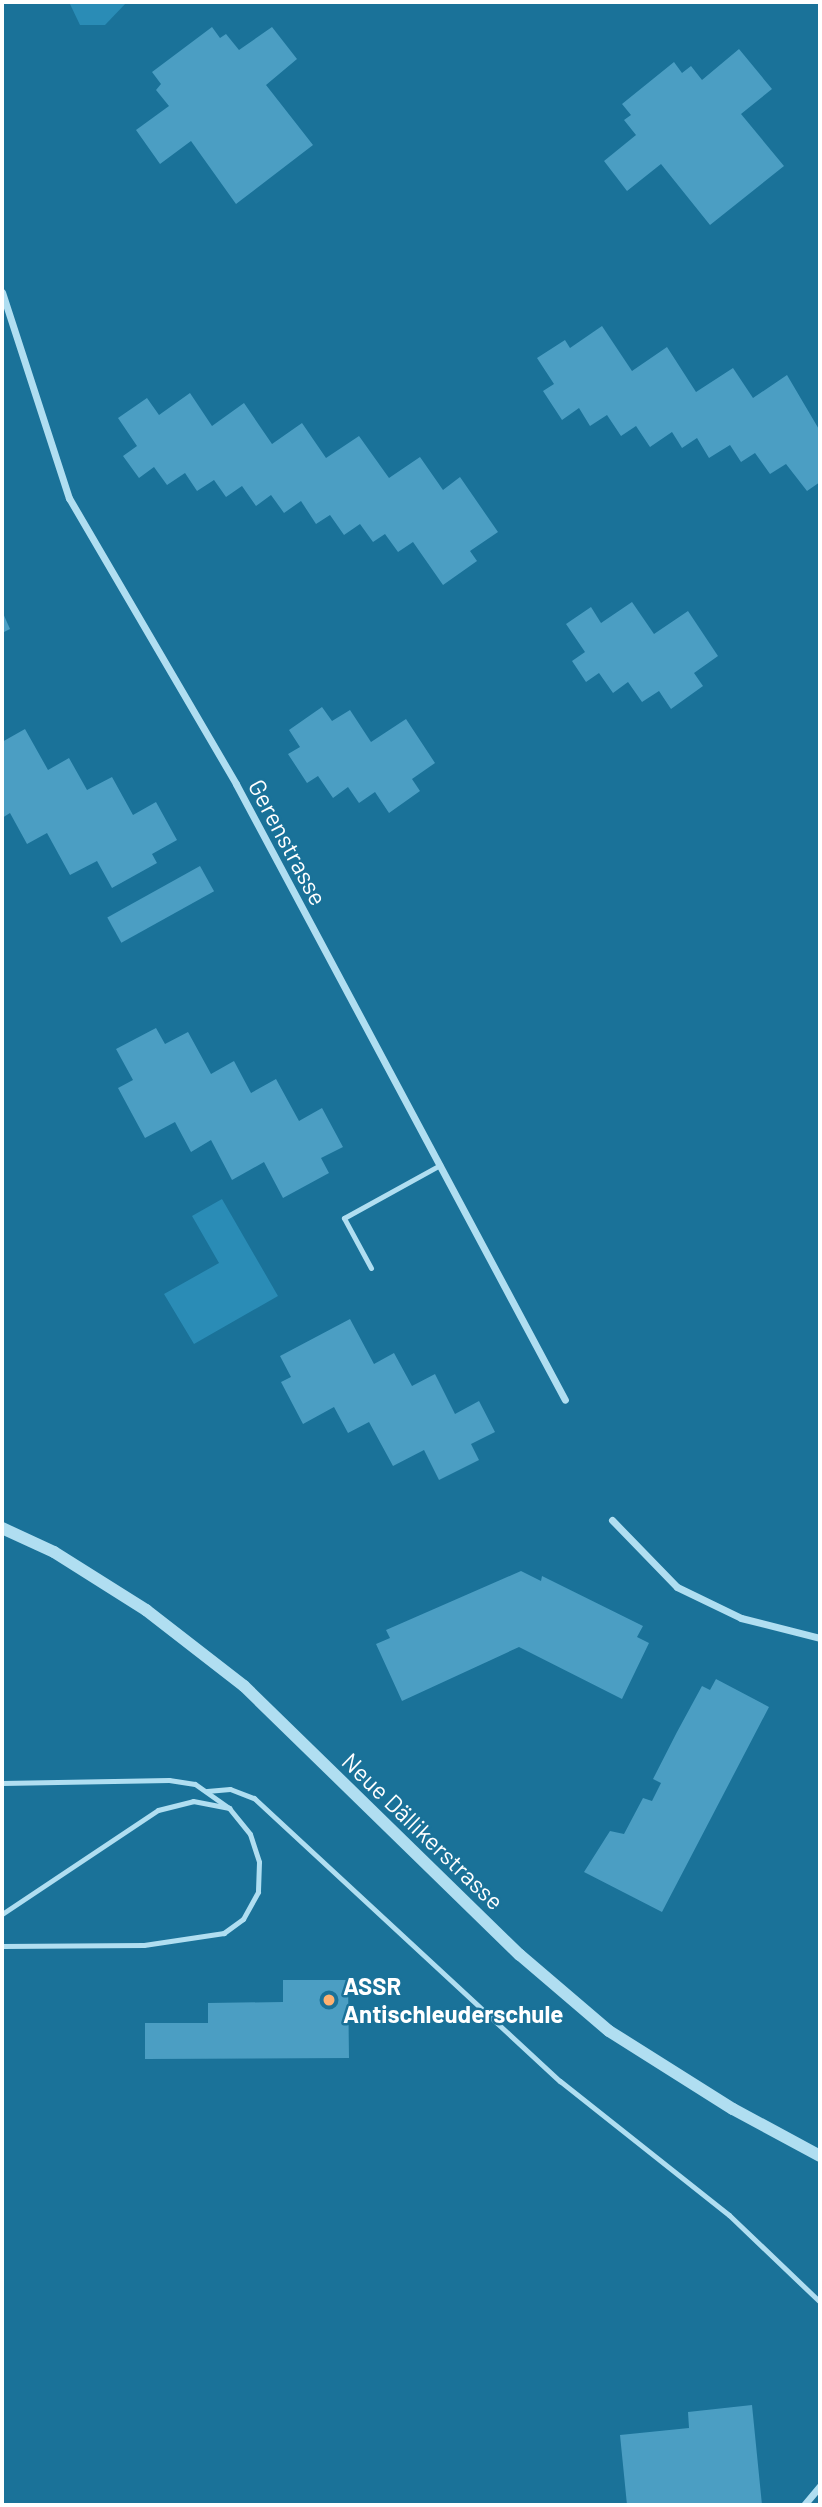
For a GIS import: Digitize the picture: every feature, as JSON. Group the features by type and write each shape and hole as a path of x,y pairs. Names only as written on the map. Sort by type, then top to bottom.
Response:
{"street":[{"name":"Gerenstrasse","path":"2,292 69,498 236,784 565,1400"},
{"path":"612,1520 677,1587 741,1618 820,1637"},
{"name":"Neue Dällikerstrasse","path":"2,1528 54,1552 146,1610 244,1686 520,1955 609,2031 733,2109 820,2157"},
{"path":"804,2505 820,2486"}],"lane":[{"path":"371,1268 344,1218 440,1165"},
{"path":"2,1783 169,1780 207,1791 230,1789 254,1798 560,2081 729,2215 820,2302"},
{"path":"2,1946 144,1945 224,1933 243,1919 258,1892 259,1862 250,1834 229,1808 207,1791"},
{"path":"2,1914 158,1810 193,1801 229,1808"}],"shaded area":[{"path":"69,2 127,2 105,25 80,25"},
{"path":"222,1199 278,1296 194,1344 164,1294 219,1263 192,1216"}],"building":[{"path":"212,27 220,38 226,34 239,50 272,27 297,59 266,85 313,145 236,204 191,141 160,164 136,130 169,106 156,90 161,84 152,72"},
{"path":"739,49 772,89 741,114 784,166 710,225 661,164 627,191 604,161 636,135 624,120 631,115 622,104 674,62 682,73 691,66 702,80"},
{"path":"602,326 632,371 667,347 696,392 733,368 753,398 787,375 820,431 820,482 807,491 786,464 770,474 755,453 741,462 730,445 709,458 697,438 682,448 672,432 650,447 636,426 621,436 607,415 590,426 579,408 562,420 543,391 554,384 537,358 565,340 570,348"},
{"path":"190,393 212,426 244,403 272,444 302,423 326,458 359,436 389,478 420,457 443,490 460,477 498,532 470,551 477,561 443,585 413,542 398,552 385,534 373,542 360,524 344,535 330,515 316,524 301,501 284,513 271,495 256,506 242,486 226,497 214,480 197,491 185,473 167,485 154,467 139,478 123,456 137,446 118,418 147,398 159,415"},
{"path":"632,602 654,634 688,611 718,656 694,673 703,686 671,709 659,691 642,702 628,682 613,693 599,673 586,682 572,661 585,652 566,624 591,607 601,623"},
{"path":"2,611 10,629 2,633"},
{"path":"322,707 332,721 350,710 371,742 406,719 435,763 412,779 420,791 389,813 375,792 359,803 348,787 333,798 318,776 307,783 288,754 300,747 289,730"},
{"path":"25,729 48,770 69,758 87,790 112,777 133,815 156,802 177,840 152,854 157,863 112,888 97,861 70,875 47,833 27,844 10,813 2,818 2,742"},
{"path":"200,866 214,891 121,943 107,917"},
{"path":"156,1028 165,1044 188,1032 211,1074 234,1061 251,1093 276,1079 299,1121 322,1108 343,1147 321,1158 329,1173 283,1198 264,1162 232,1180 211,1140 191,1152 175,1122 145,1138 118,1088 133,1080 116,1049"},
{"path":"350,1319 374,1364 394,1353 412,1386 435,1374 455,1414 479,1401 495,1432 471,1444 479,1460 439,1480 424,1450 393,1466 369,1422 348,1433 334,1407 303,1424 281,1382 291,1377 280,1356"},
{"path":"521,1571 541,1581 542,1576 643,1626 637,1637 649,1643 622,1699 519,1647 402,1701 376,1644 390,1638 386,1630"},
{"path":"716,1679 769,1707 662,1912 584,1872 610,1831 624,1834 643,1798 652,1801 661,1783 653,1779 677,1732 702,1686 710,1690"},
{"path":"283,1980 348,1980 349,2058 145,2059 145,2023 208,2023 208,2003 283,2002"},
{"path":"752,2405 762,2505 627,2505 620,2435 689,2428 688,2412"}],"place":[{"name":"ASSR Antischleuderschule","path":"329,2000"}]}
